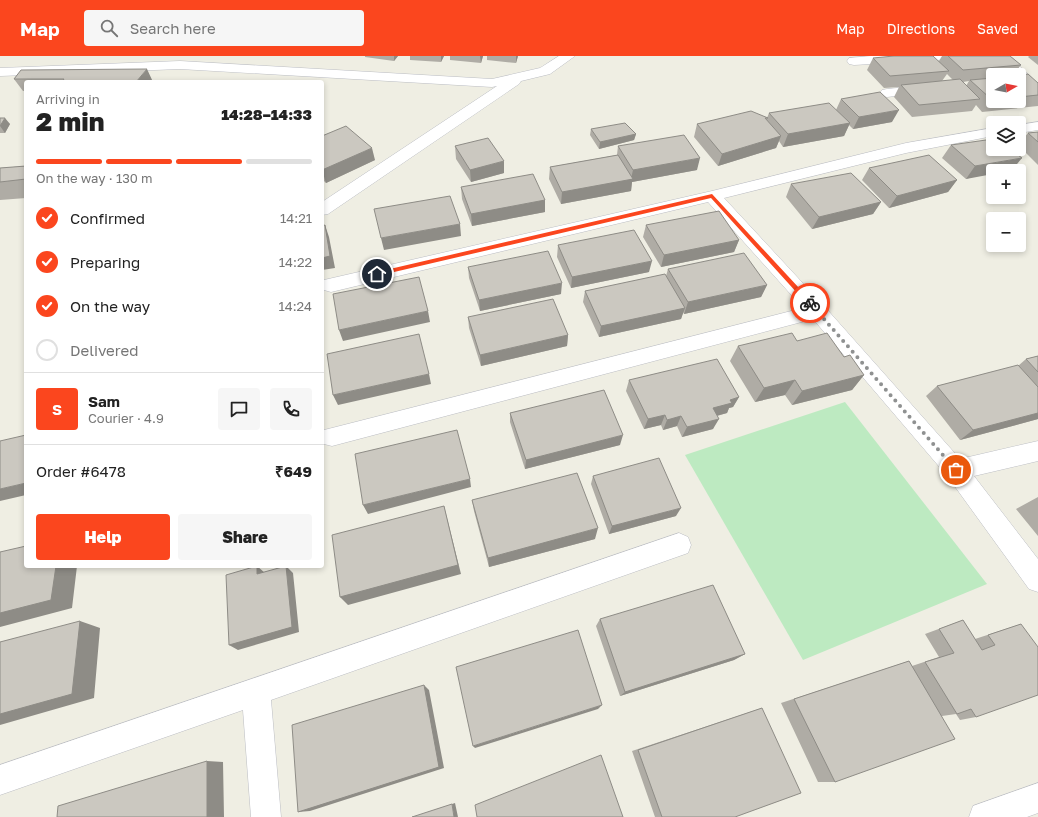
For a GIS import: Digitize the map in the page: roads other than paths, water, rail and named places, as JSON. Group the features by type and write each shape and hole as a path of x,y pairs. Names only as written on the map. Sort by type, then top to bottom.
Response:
{"street":[{"path":"0,72 180,65 492,83 545,71 568,56"},
{"path":"854,62 938,56"},
{"path":"1001,56 1038,92"},
{"path":"324,209 524,75"},
{"path":"887,93 940,88"},
{"path":"1026,128 1038,126"},
{"path":"331,285 712,196 906,148 986,133"},
{"path":"712,196 817,311 956,470 1038,580"},
{"path":"332,437 817,311"},
{"path":"956,470 1038,451"},
{"path":"0,780 679,546"},
{"path":"256,692 266,817"},
{"path":"984,817 1038,798"}]}
